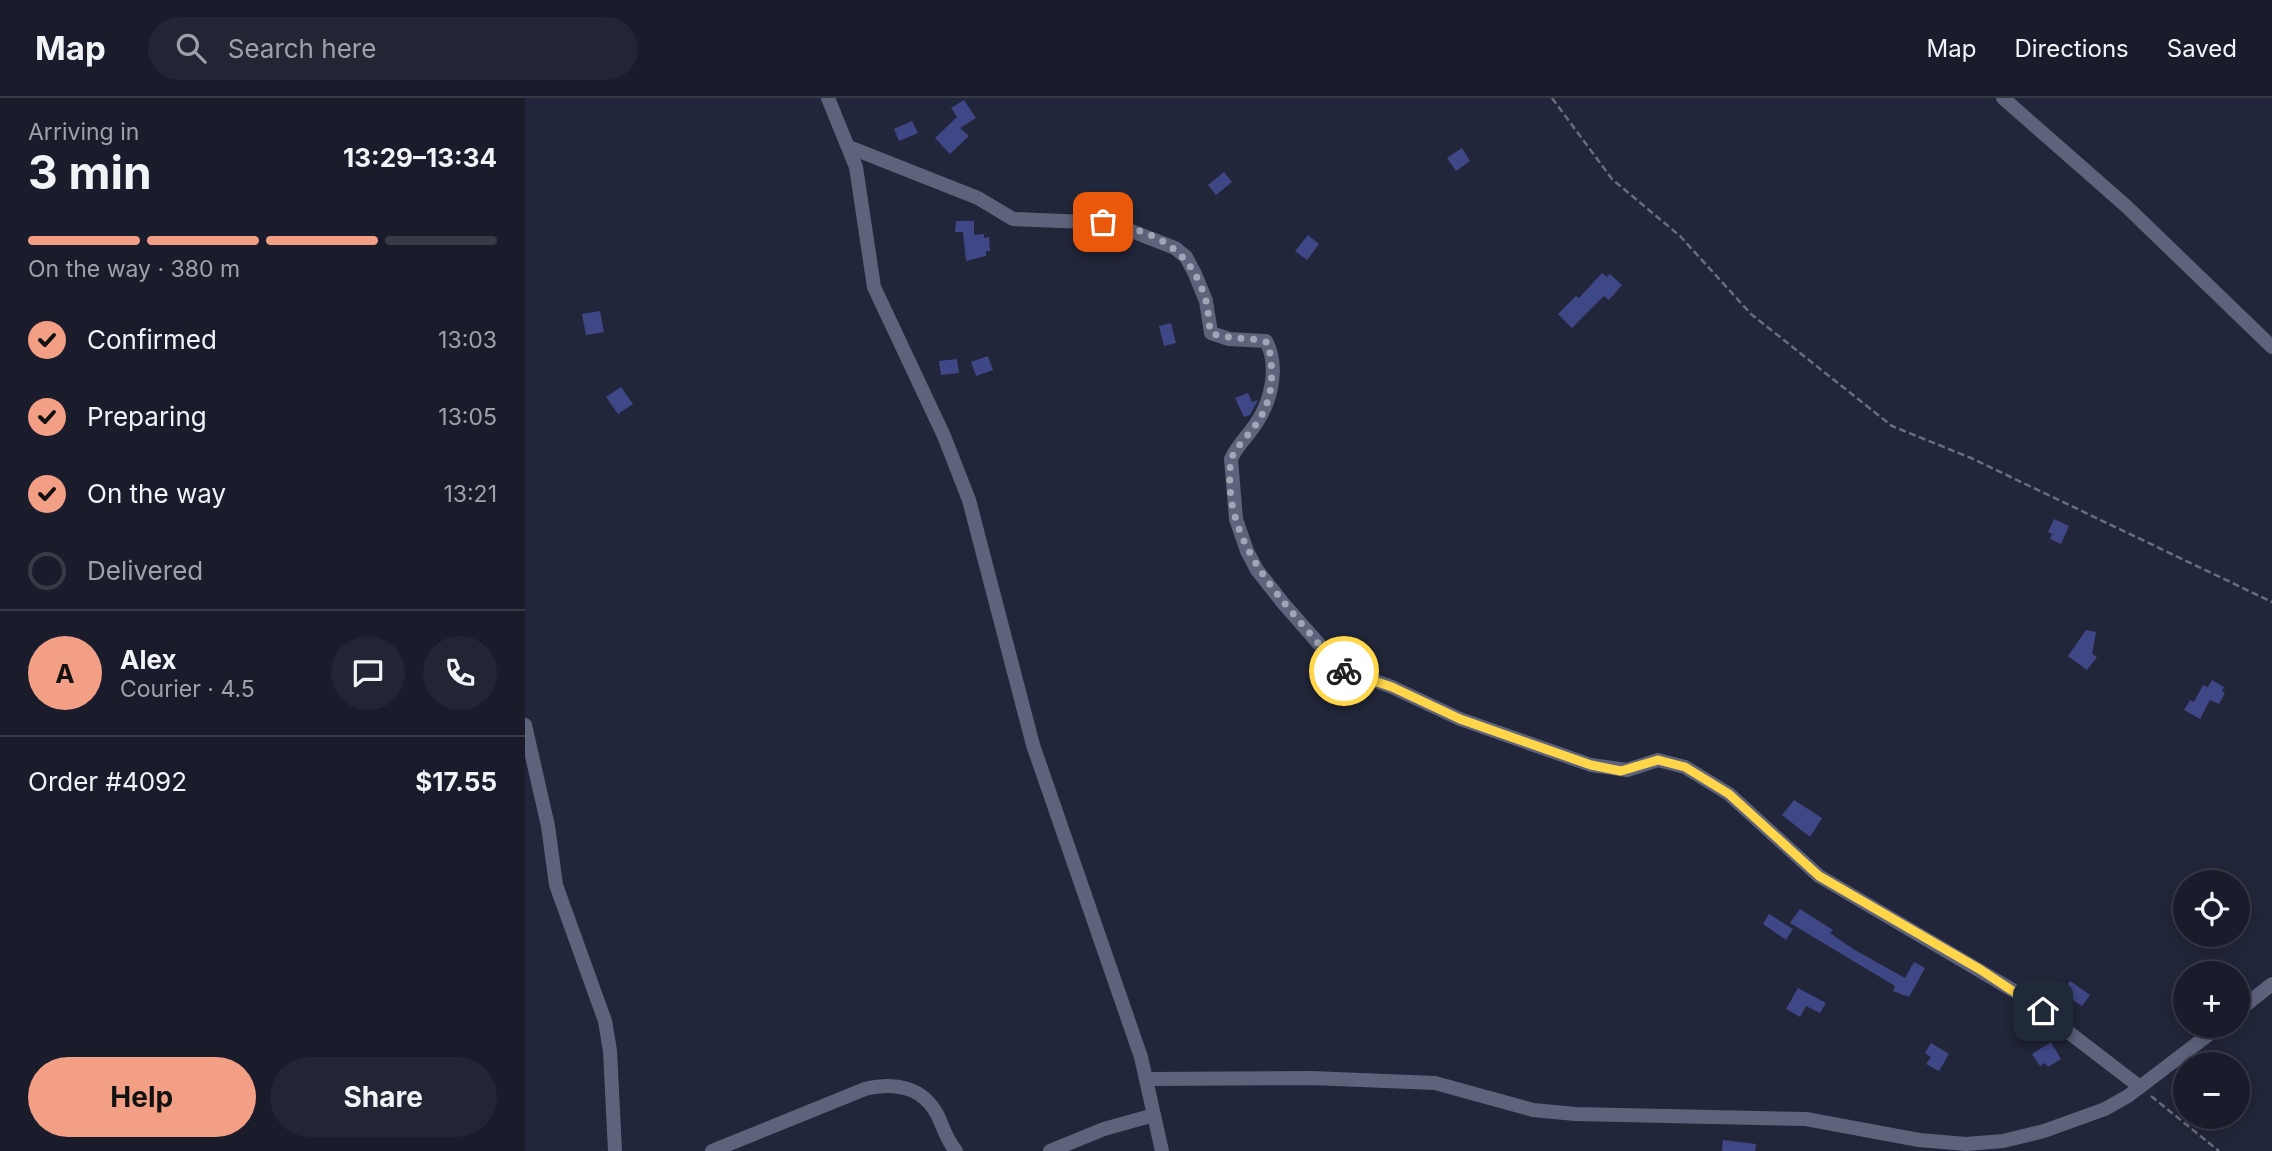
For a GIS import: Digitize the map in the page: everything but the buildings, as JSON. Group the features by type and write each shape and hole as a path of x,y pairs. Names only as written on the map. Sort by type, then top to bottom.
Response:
{"street":[{"path":"828,98 849,146 860,184 874,287 944,436 969,500 1033,745 1147,1079 1161,1151"},
{"path":"2003,98 2126,206 2272,347"},
{"path":"849,146 978,198 1013,219 1103,222 1156,239 1181,253 1190,262 1206,301 1211,333 1236,340 1266,341 1272,362 1270,396 1257,423 1231,459 1236,519 1257,569 1340,668 1392,687 1460,719 1581,762 1615,771 1633,769 1658,760 1685,767 1729,794 1819,876 2016,992 2140,1087"},
{"path":"525,725 548,826 556,885 605,1021 615,1151"},
{"path":"2250,1002 2272,984"},
{"path":"1147,1079 1311,1078 1435,1083 1533,1110 1637,1116 1769,1116 1806,1119 1943,1142 2003,1146 2105,1109 2140,1087 2204,1038"},
{"path":"712,1151 865,1089 886,1086 902,1087 924,1096 936,1112 956,1151"},
{"path":"1050,1151 1104,1129 1154,1115"}],"path":[{"path":"1552,98 1612,179 1680,236 1751,314 1892,426 1971,458 2272,602"},
{"path":"2140,1087 2220,1151"}],"way so far":[{"path":"1103,222 1156,239 1186,257 1202,290 1213,335 1236,340 1261,339 1268,343 1272,362 1270,396 1257,423 1231,459 1231,493 1236,519 1247,551 1257,569 1283,603 1344,671"}],"route":[{"path":"1344,671 1392,687 1460,719 1591,765 1621,771 1633,769 1647,761 1658,760 1685,767 1706,778 1755,815 1819,876 1981,970 2043,1011"}]}
